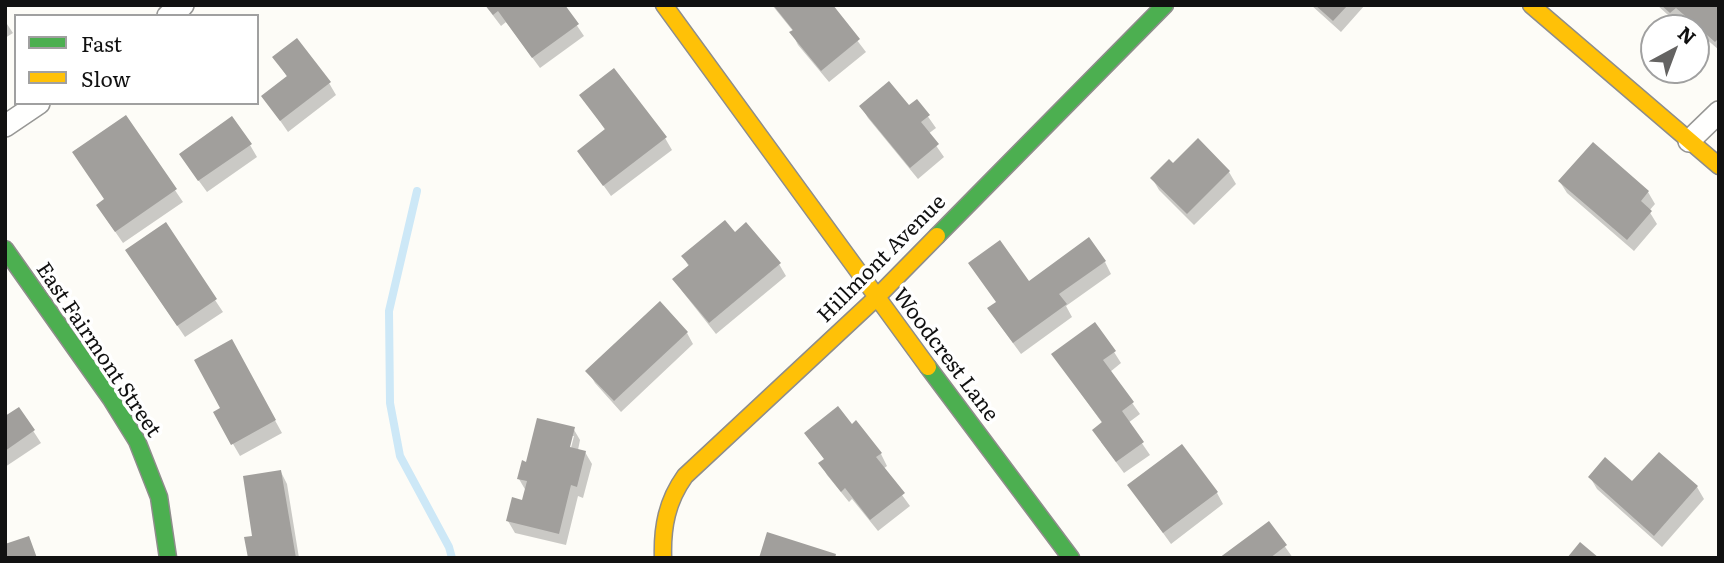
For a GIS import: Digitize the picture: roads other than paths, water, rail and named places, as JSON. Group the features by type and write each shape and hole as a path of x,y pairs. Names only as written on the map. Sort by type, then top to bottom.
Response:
{"street":[{"name":"Woodcrest Lane","path":"664,5 876,298 1072,558"},
{"name":"Hillmont Avenue","path":"663,558 662,535 666,512 672,496 685,476 876,298 1165,5"},
{"path":"1531,5 1719,166"},
{"path":"5,126 36,105"},
{"path":"1689,141 1719,113"},
{"name":"East Fairmont Street","path":"5,249 111,399 137,441 159,497 168,558"}],"waterway":[{"path":"417,191 389,311 390,403 400,456 449,547 452,558"}]}
